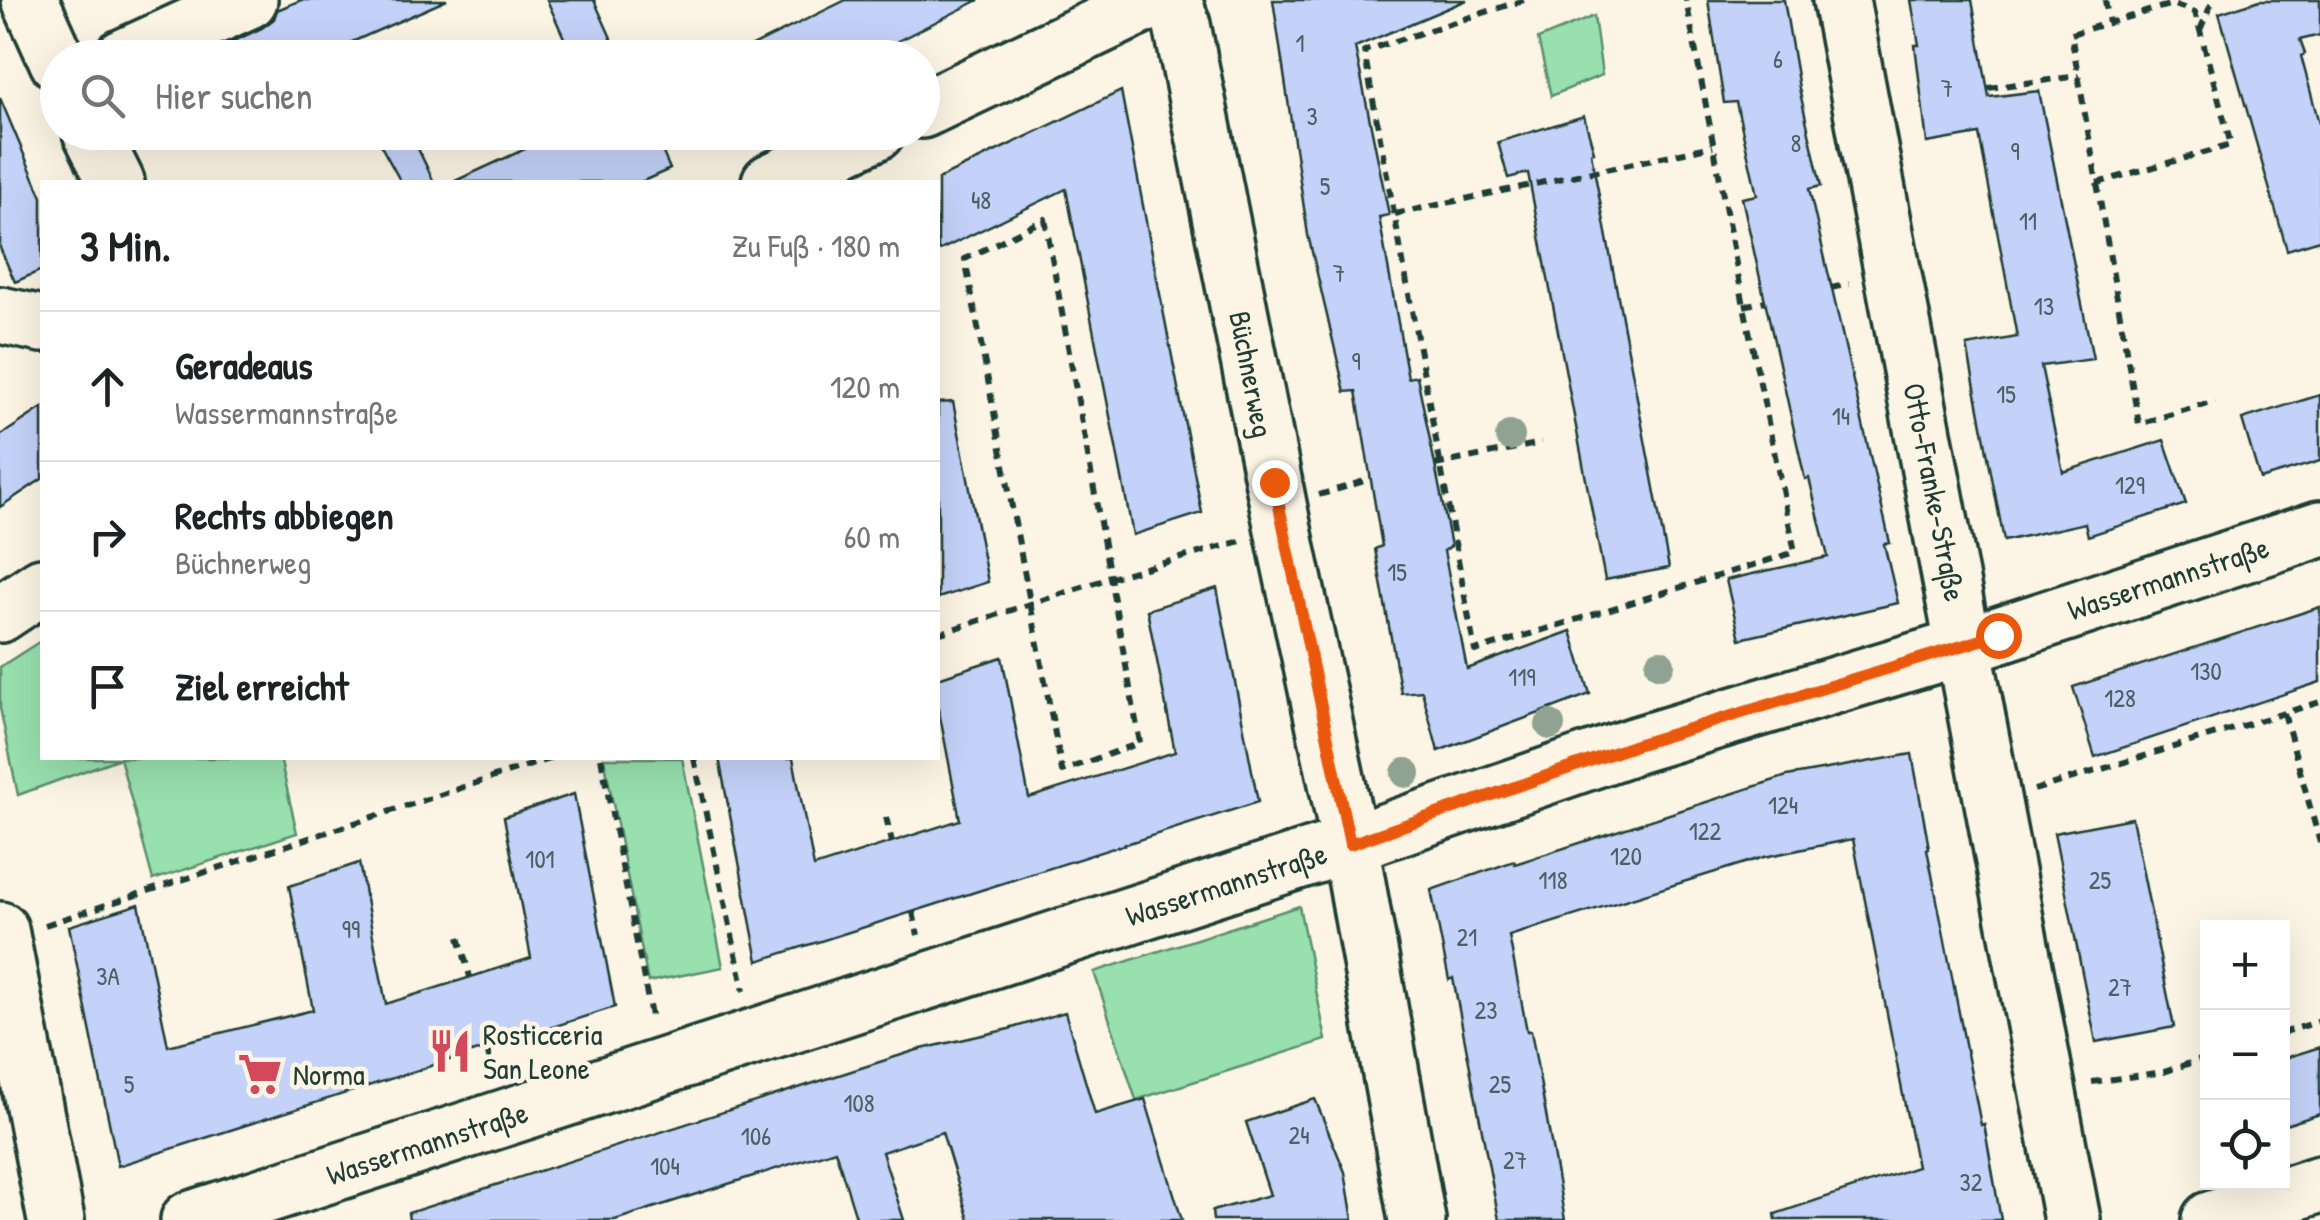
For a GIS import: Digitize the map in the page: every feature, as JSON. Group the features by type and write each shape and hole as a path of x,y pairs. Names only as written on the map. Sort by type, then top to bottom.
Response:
{"street":[{"path":"30,0 48,40"},
{"path":"161,40 249,0"},
{"path":"940,101 1154,0"},
{"name":"Büchnerweg","path":"1172,0 1182,25 1350,844 1418,1220"},
{"name":"Otto-Franke-Straße","path":"1842,0 2072,1220"},
{"path":"100,150 115,180"},
{"path":"774,180 838,150"},
{"path":"0,315 40,324"},
{"name":"Wassermannstraße","path":"189,1220 1350,844 1636,745 1965,646 2320,529"},
{"path":"0,614 40,587"},
{"path":"19,928 56,1220"},
{"path":"2210,1220 2320,1184"}],"path":[{"path":"1524,0 1364,51 1438,464 1476,651 1795,552 1686,0"},
{"path":"2105,0 2108,23"},
{"path":"2200,30 2212,0"},
{"path":"2097,184 2231,144 2195,12 2172,4 2071,34 2079,76 2097,184 2140,424 2215,402"},
{"path":"1988,88 2079,76"},
{"path":"1396,214 1713,146"},
{"path":"1045,219 1110,578 1140,744 1062,771 965,259 1045,219"},
{"path":"1744,306 1765,300"},
{"path":"1438,464 1541,443"},
{"path":"1319,494 1371,479"},
{"path":"940,633 1246,539"},
{"path":"2028,792 2320,702"},
{"path":"2284,714 2320,843"},
{"path":"19,928 546,760"},
{"path":"601,760 653,1025"},
{"path":"694,760 745,996"},
{"path":"886,817 892,842"},
{"path":"912,912 920,940"},
{"path":"460,937 470,977"},
{"path":"2290,1030 2320,1021"},
{"path":"487,1049 493,1076"},
{"path":"2084,1083 2164,1072 2200,1060"}],"green space":[{"path":"1594,16 1602,75 1551,96 1538,39"},
{"path":"40,641 40,760 114,760 18,795 0,708 0,667"},
{"path":"121,760 280,760 297,833 153,880"},
{"path":"604,760 682,760 723,967 648,982"},
{"path":"1299,906 1326,1040 1136,1100 1094,972"}],"building":[{"path":"301,0 447,0 357,40 236,40 262,28 274,19 277,10"},
{"path":"547,0 594,0 612,40 565,40"},
{"path":"846,0 979,0 900,40 765,40"},
{"path":"1273,0 1467,0 1355,47 1389,215 1379,217 1408,378 1417,376 1451,546 1444,551 1467,669 1571,631 1590,694 1438,751 1422,691 1401,693 1375,549 1382,546 1356,391 1345,392 1308,235"},
{"path":"1708,0 1784,0 1821,186 1809,189 1890,543 1884,544 1898,603 1740,639 1726,580 1828,557 1809,478 1805,479 1742,198 1757,195 1736,102 1724,103"},
{"path":"1911,0 1972,0 1989,97 2039,91 2093,359 2041,366 2063,472 2164,440 2186,504 2088,536 2085,523 2004,541 1967,346 2017,337 1979,134 1927,143"},
{"path":"2260,0 2320,0 2320,35 2300,40 2320,127 2320,240 2287,250 2219,13"},
{"path":"1121,91 1202,513 1133,535 1066,189 940,250 938,179"},
{"path":"0,98 40,192 40,271 15,282 0,248"},
{"path":"1584,116 1594,152 1591,153 1669,568 1605,580 1528,173 1508,178 1498,142"},
{"path":"383,150 419,150 433,180 400,180"},
{"path":"523,150 662,150 670,169 645,180 457,180"},
{"path":"2320,395 2320,461 2260,479 2242,419"},
{"path":"953,402 988,582 940,597 940,403"},
{"path":"40,409 40,480 0,507 0,436"},
{"path":"1217,588 1258,802 758,961 719,760 793,760 814,867 960,820 940,716 940,677 1002,657 1029,798 1175,752 1147,610"},
{"path":"2320,607 2320,682 2095,757 2073,687"},
{"path":"1912,754 1927,849 2001,1220 1776,1220 1775,1214 1917,1167 1853,839 1764,857 1509,936 1527,1031 1531,1031 1565,1220 1499,1220 1453,978 1449,980 1431,890 1787,776"},
{"path":"574,794 615,1007 118,1166 69,926 139,904 168,1046 313,1010 289,886 359,863 386,1004 531,958 504,817"},
{"path":"2132,818 2174,1027 2096,1042 2054,833"},
{"path":"1065,1012 1095,1114 1145,1099 1182,1220 969,1220 942,1132 882,1152 904,1220 857,1220 835,1150 615,1220 409,1220 408,1213 917,1050"},
{"path":"2320,1047 2320,1114 2290,1123 2290,1100 2290,1056"},
{"path":"1315,1099 1345,1172 1353,1220 1213,1220 1212,1211 1270,1195 1246,1122"}],"place":[{"name":"Rosticceria San Leone","path":"450,1051"},
{"name":"Norma","path":"260,1074"}],"route":[{"path":"1274,482 1350,844 1636,745 1998,635"}]}
